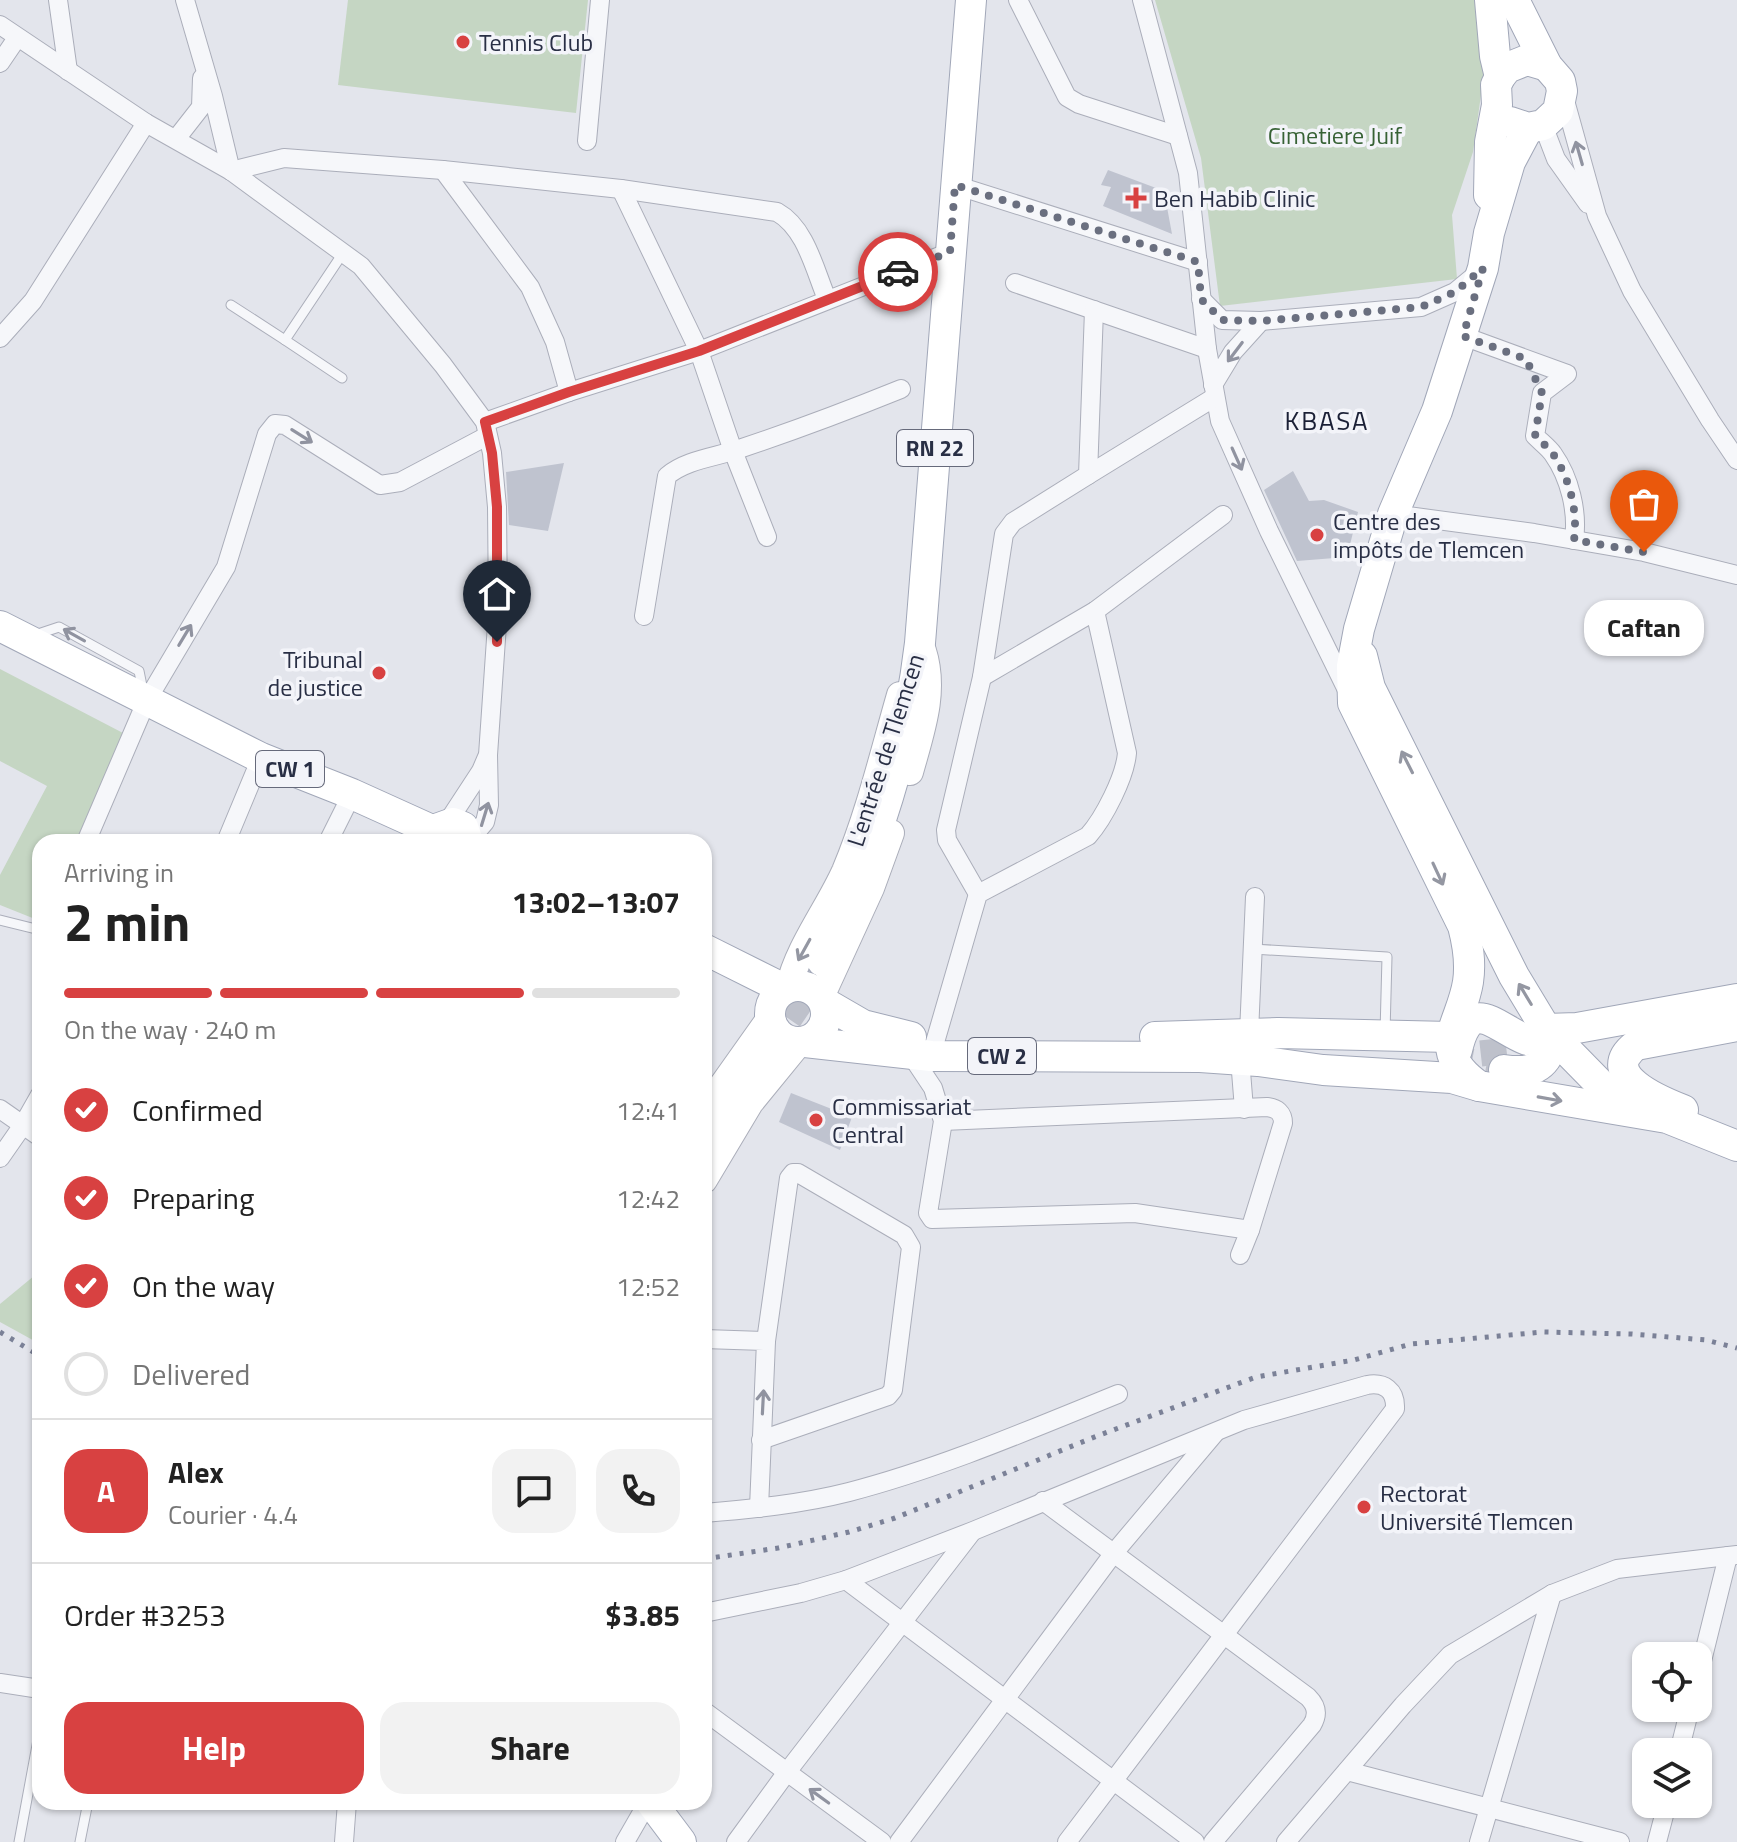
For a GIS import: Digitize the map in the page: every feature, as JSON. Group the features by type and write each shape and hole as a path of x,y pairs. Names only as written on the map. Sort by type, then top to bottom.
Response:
{"main road":[{"name":"L'entrée de Tlemcen","path":"822,961 876,832 909,717 920,643 971,0"},
{"path":"1490,0 1498,91 1508,121 1535,126"},
{"path":"1449,1052 1468,985 1470,965 1463,926 1353,703 1352,666 1359,629 1393,514 1437,411 1463,336 1510,162 1535,126 1558,111 1555,78 1514,0"},
{"path":"1489,233 1490,142 1498,91 1516,63 1538,61 1555,78"},
{"path":"1249,1047 1385,1036 1449,1052 1470,1079 1529,1071 1543,1063 1551,1048 1536,1035 1514,976 1370,688 1359,629"},
{"name":"CW 1","path":"12,633 261,758 446,834"},
{"name":"L'entrée de Tlemcen","path":"823,1000 871,888 904,793 928,698 929,676 920,643"},
{"name":"L'entrée de Tlemcen","path":"712,1099 778,1002 836,892 862,827 907,668 920,643"},
{"path":"712,955 778,1002"},
{"path":"712,965 744,987 778,1002 810,988 823,1000 826,1023 814,1038 790,1042 776,1033 778,1002"},
{"path":"1536,1035 1737,999"},
{"name":"CW 2","path":"823,1000 863,1025 932,1050"},
{"path":"1580,1043 1737,1013"},
{"path":"1449,1052 1469,1024 1489,1018 1536,1035 1635,1111"},
{"path":"1737,1026 1636,1045 1626,1055 1624,1070 1631,1083 1675,1107 1737,1131"},
{"path":"712,1167 750,1103 778,1065 802,1042"},
{"name":"CW 2","path":"802,1042 932,1050 1249,1047"},
{"path":"1249,1047 1449,1052"},
{"path":"1249,1047 1323,1070 1492,1078 1667,1118 1737,1146"},
{"path":"712,1130 762,1055"},
{"path":"655,1810 681,1842"}],"street":[{"path":"58,0 68,71"},
{"path":"185,0 231,171"},
{"path":"587,141 600,0"},
{"path":"1018,0 1067,97 1079,104 1178,136"},
{"path":"1142,0 1188,173 1207,349 1220,421 1353,703"},
{"path":"0,25 146,123 231,171 361,266 443,365 486,429 492,453 497,507 498,610 487,814 485,822 456,834"},
{"path":"176,139 201,107 203,85 194,36"},
{"path":"0,63 17,38"},
{"path":"1555,78 1597,216 1632,291 1737,460"},
{"path":"0,338 33,301 146,123"},
{"path":"1535,126 1597,216"},
{"path":"231,171 284,158 443,170 621,189 777,212 788,218 796,228 827,299"},
{"path":"443,170 530,287 555,342 569,392"},
{"path":"955,185 1198,262"},
{"path":"621,189 699,351 733,451 767,537"},
{"path":"89,834 146,702 226,567 267,434 275,424 285,425 380,485 400,482 486,429 569,392 699,351 950,252"},
{"path":"1201,299 1222,320 1261,321 1421,307 1455,292 1483,268"},
{"path":"1015,283 1207,349"},
{"path":"1088,475 1094,310"},
{"path":"1250,1230 1135,1213 935,1220 928,1213 943,1121 933,1088 932,1050 978,894 947,840 946,830 982,677 1004,534 1013,522 1214,391 1233,352 1261,321"},
{"path":"1463,336 1567,374 1542,393"},
{"path":"1526,359 1542,393 1535,436 1553,453 1569,488 1577,519 1574,540"},
{"path":"644,616 667,476 677,467 811,425 901,389"},
{"path":"1393,514 1644,552 1737,575"},
{"path":"982,677 1095,611 1223,515"},
{"path":"978,894 1088,836 1098,824 1126,764 1127,753 1095,611"},
{"path":"452,834 488,755"},
{"path":"229,834 261,758"},
{"path":"332,834 352,794"},
{"path":"1244,1109 1255,897"},
{"path":"0,1109 32,1131"},
{"path":"0,1158 32,1109"},
{"path":"943,1121 1277,1109 1283,1118 1240,1255"},
{"path":"759,1508 761,1440 766,1341 789,1178 793,1173 798,1173 904,1235 909,1241 911,1247 893,1390 888,1396 761,1440"},
{"path":"712,1339 766,1341"},
{"path":"712,1611 801,1593 846,1580 1244,1420 1367,1385 1384,1386 1395,1401 1395,1409 1067,1842"},
{"path":"712,1512 759,1508 846,1493 949,1462 1118,1394"},
{"path":"899,1842 1113,1554 1217,1431"},
{"path":"1043,1501 1308,1697 1317,1714 1312,1725 1213,1842"},
{"path":"736,1842 973,1531"},
{"path":"1286,1842 1450,1655 1552,1594 1617,1569 1732,1556 1708,1642"},
{"path":"846,1580 1193,1841"},
{"path":"1479,1842 1552,1594"},
{"path":"0,1683 32,1688"},
{"path":"712,1717 882,1842"},
{"path":"1347,1771 1620,1842"},
{"path":"344,1842 346,1810"},
{"path":"625,1842 644,1810"},
{"path":"1657,1842 1663,1818"},
{"path":"1298,1842 1304,1821"}],"lane":[{"path":"285,340 343,253"},
{"path":"231,305 342,378"},
{"path":"0,920 32,928"},
{"path":"1253,949 1387,957 1385,1036"},
{"path":"19,1842 32,1772"},
{"path":"80,1842 86,1810"}],"green space":[{"name":"Tennis Club","path":"348,0 588,0 576,113 338,85"},
{"name":"Cimetiere Juif","path":"1155,0 1477,0 1488,45 1473,152 1452,215 1457,279 1220,306 1201,158"},
{"path":"0,669 123,733 80,834 32,834 32,918 0,905 0,875 47,786 0,761"},
{"path":"32,1278 32,1340 0,1322 0,1304"}],"building":[{"name":"Ben Habib Clinic","path":"1108,170 1164,191 1172,234 1103,206 1111,187 1101,185"},
{"path":"564,463 548,531 509,525 506,472"},
{"name":"Centre des impôts de Tlemcen","path":"1293,471 1309,501 1324,500 1358,512 1347,557 1297,561 1264,490"},
{"name":"Commissariat Central","path":"791,1093 852,1117 840,1150 779,1122"}],"tunnel":[{"path":"762,1055 822,961"},
{"path":"1442,1058 1546,1046"},
{"path":"1442,1058 1504,1070"}],"railway":[{"path":"0,1332 32,1351"},
{"path":"712,1558 778,1548 895,1518 1097,1436 1256,1377 1354,1360 1411,1344 1543,1332 1706,1340 1737,1348"}],"way so far":[{"path":"898,272 950,252 955,185 1198,262 1201,299 1222,320 1261,321 1421,307 1455,292 1483,268 1463,336 1526,359 1542,393 1535,436 1553,453 1569,488 1577,519 1574,540 1644,552"}],"place":[{"name":"Tennis Club","path":"463,42"},
{"name":"Ben Habib Clinic","path":"1136,198"},
{"name":"Centre des impôts de Tlemcen","path":"1317,535"},
{"name":"Caftan","path":"1644,552"},
{"name":"Tribunal de justice","path":"379,673"},
{"name":"Commissariat Central","path":"816,1120"},
{"name":"Rectorat Université Tlemcen","path":"1364,1507"}],"district":[{"name":"KBASA","path":"1327,420"}],"route":[{"path":"497,642 497,507 492,453 485,422 699,351 898,272"}]}
